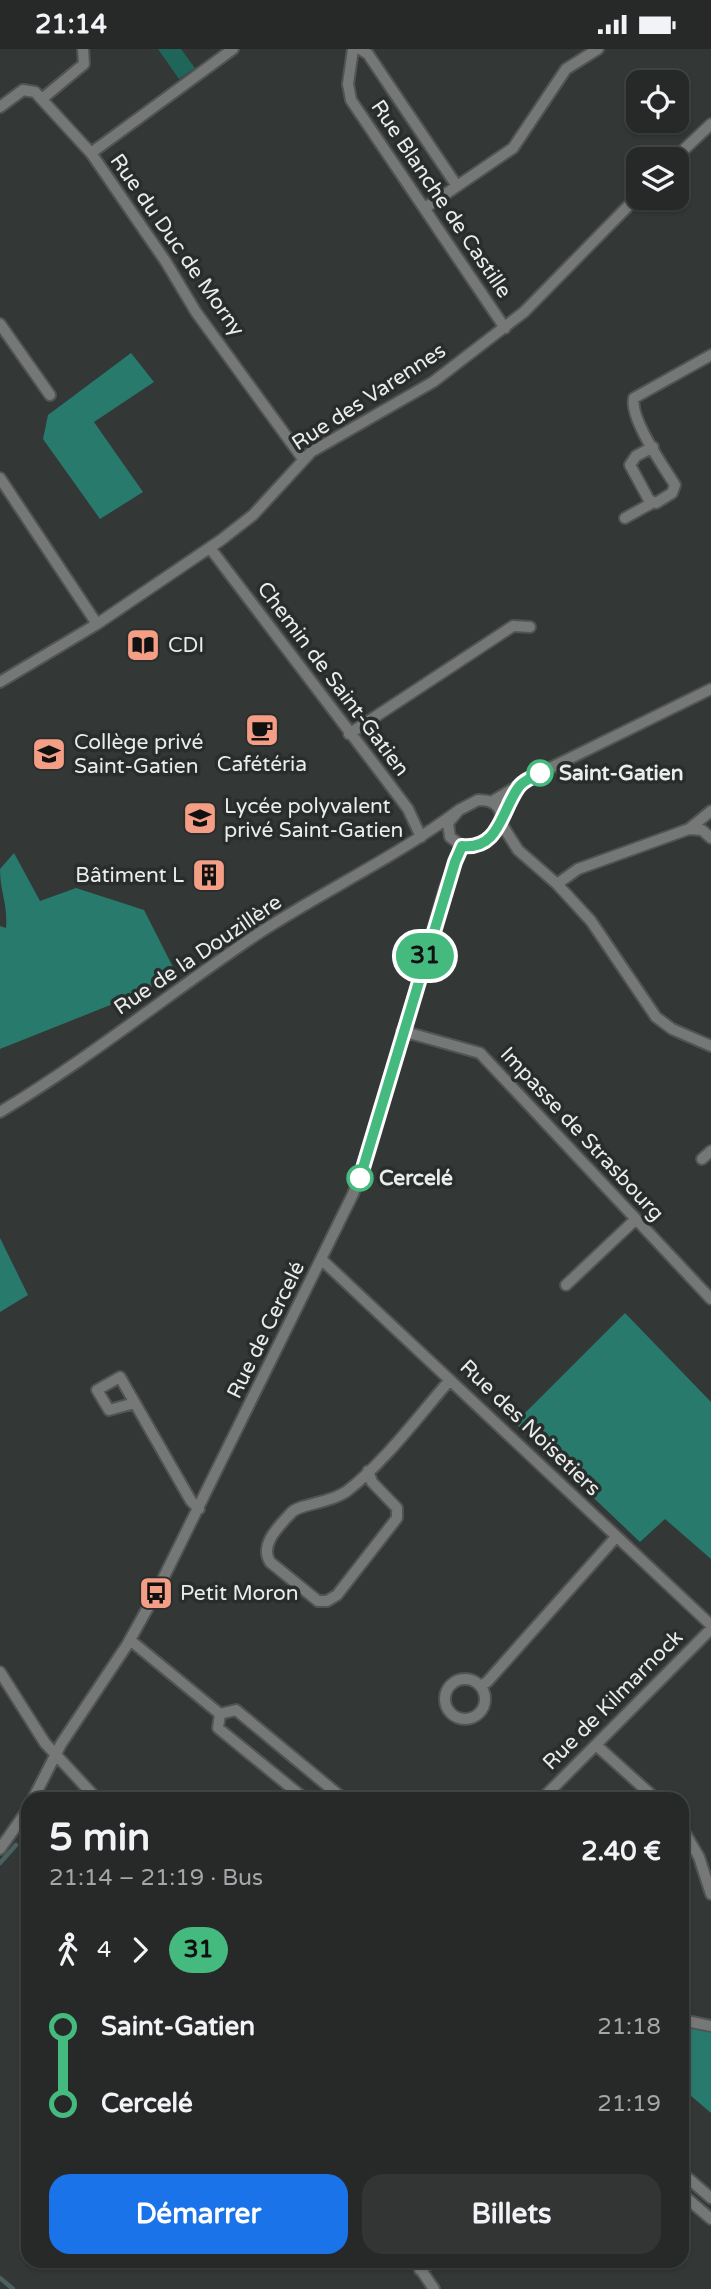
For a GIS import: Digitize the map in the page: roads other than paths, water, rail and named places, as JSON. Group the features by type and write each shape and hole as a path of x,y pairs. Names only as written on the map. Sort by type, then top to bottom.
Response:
{"street":[{"path":"0,107 23,90 35,92 43,98 84,64 83,49"},
{"path":"91,153 233,49"},
{"name":"Rue Blanche de Castille","path":"354,49 348,84 351,100 505,328"},
{"name":"Rue Blanche de Castille","path":"360,49 368,54 457,186"},
{"path":"425,208 513,148 559,77 570,65 598,49"},
{"name":"Rue du Duc de Morny","path":"43,98 91,153 166,262 196,312 303,460"},
{"path":"687,147 711,124"},
{"name":"Rue des Varennes","path":"0,682 97,624 210,548 253,515 303,460 331,440 422,389 505,328 533,304 626,208"},
{"path":"0,324 50,395"},
{"path":"625,518 676,489 634,414 634,398 711,355"},
{"path":"652,503 630,464 636,456 653,447"},
{"path":"0,478 97,624"},
{"name":"Chemin de Saint-Gatien","path":"210,548 408,809 421,837"},
{"path":"349,734 513,626 530,627"},
{"path":"519,786 489,839 477,845 462,846 455,843 448,831 450,819 459,810 478,800 491,802 519,786 711,689"},
{"path":"491,802 518,850 557,884 591,921 656,1017 672,1029 711,1046"},
{"name":"Rue de la Douzillère","path":"0,1112 39,1088 260,933 421,837 459,810"},
{"path":"557,884 578,869 689,829 711,810"},
{"path":"689,829 702,830 711,838"},
{"name":"Rue de la Douzillère","path":"421,837 448,831"},
{"path":"489,839 518,850"},
{"name":"Rue de Cercelé","path":"37,1792 55,1756 130,1640 199,1509 322,1260 363,1169 445,888 462,846"},
{"name":"Impasse de Strasbourg","path":"402,1031 480,1053 711,1299"},
{"path":"566,1285 635,1219"},
{"name":"Rue des Noisetiers","path":"322,1260 711,1627"},
{"path":"368,1471 372,1482 397,1508 397,1518 337,1595 327,1601 318,1601 274,1566 267,1554 267,1545 296,1509 334,1499 368,1471 450,1380"},
{"path":"135,1403 191,1501 199,1509"},
{"path":"480,1686 487,1682 616,1538"},
{"name":"Rue de Kilmarnock","path":"549,1792 711,1627"},
{"path":"130,1640 220,1714"},
{"path":"0,1672 26,1717 55,1756 90,1792"},
{"path":"220,1714 236,1710 335,1792"},
{"path":"220,1714 218,1728 296,1792"},
{"path":"596,1745 648,1792"},
{"path":"0,1849 21,1819"},
{"path":"689,1840 699,1857 711,1895"},
{"path":"689,2021 711,2027"},
{"path":"689,2179 711,2198"},
{"path":"689,2200 711,2219"},
{"path":"419,2268 434,2289"}],"waterway":[{"path":"0,1863 16,1845"},
{"path":"0,2278 13,2289"}],"place":[{"name":"CDI","path":"143,645"},
{"name":"Cafétéria","path":"262,730"},
{"name":"Collège privé Saint-Gatien","path":"49,754"},
{"name":"Saint-Gatien","path":"540,773"},
{"name":"Lycée polyvalent privé Saint-Gatien","path":"200,818"},
{"name":"Bâtiment L","path":"209,875"},
{"name":"Cercelé","path":"360,1178"},
{"name":"Petit Moron","path":"156,1593"}]}
